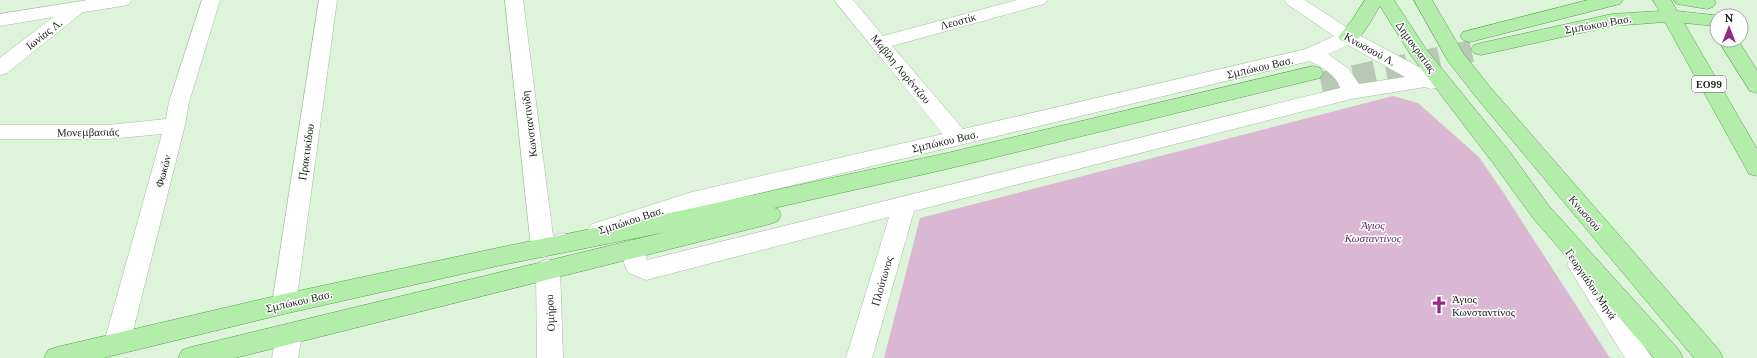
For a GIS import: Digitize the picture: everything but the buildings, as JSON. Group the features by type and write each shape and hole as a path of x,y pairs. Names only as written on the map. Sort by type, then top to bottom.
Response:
{"main road":[{"path":"1348,38 1374,0"},
{"name":"Δημοκρατίας","path":"1385,0 1419,53 1450,92"},
{"name":"Κνωσσού","path":"1424,0 1449,46 1525,143 1710,358"},
{"name":"Σμπώκου Βασ.","path":"1614,0 1578,8 1476,42 1604,21 1666,8 1709,19"},
{"path":"1682,0 1707,1"},
{"name":"ΕΟ99","path":"1666,8 1757,168"},
{"path":"1733,48 1757,86"},
{"name":"Σμπώκου Βασ.","path":"191,358 287,346 545,259 684,219 947,161 1315,70"},
{"name":"Σμπώκου Βασ.","path":"57,358 284,304 502,256 545,259 633,249 808,206 870,194 1315,70"},
{"path":"1450,92 1541,212 1670,358"}],"street":[{"path":"0,20 82,4 122,0"},
{"name":"Φωκών","path":"117,343 175,125 179,102 211,0"},
{"name":"Πρακτικίδου","path":"284,304 328,0"},
{"name":"Κωνσταντινίδη","path":"514,0 545,259"},
{"name":"Μαβίλη Λορέντζου","path":"843,0 958,138"},
{"name":"Λεοστίκ","path":"879,43 1038,0"},
{"name":"Κνωσσού Λ.","path":"1293,0 1348,38 1450,92"},
{"name":"Ιωνίας Λ.","path":"0,68 82,4"},
{"name":"Σμπώκου Βασ.","path":"545,259 692,201 958,138 1315,70 1348,38"},
{"path":"1315,70 1343,73 1350,85 1351,92"},
{"path":"633,249 637,266 646,270 1351,92 1428,80"},
{"name":"Μονεμβασιάς","path":"0,132 108,132 175,125"},
{"name":"Πλούτωνος","path":"860,358 904,205"},
{"name":"Γεωργιάδου Μηνά","path":"1541,212 1572,254 1640,358"},
{"name":"Ομήρου","path":"545,259 551,350 550,358"}],"green space":[{"name":"Άγιος Κωσταντίνος","path":"1393,96 1418,103 1479,157 1610,358 884,358 920,218"}],"tunnel":[{"path":"1321,83 1481,49"}],"place":[{"name":"Άγιος Κωνσταντίνος","path":"1439,305"}]}
